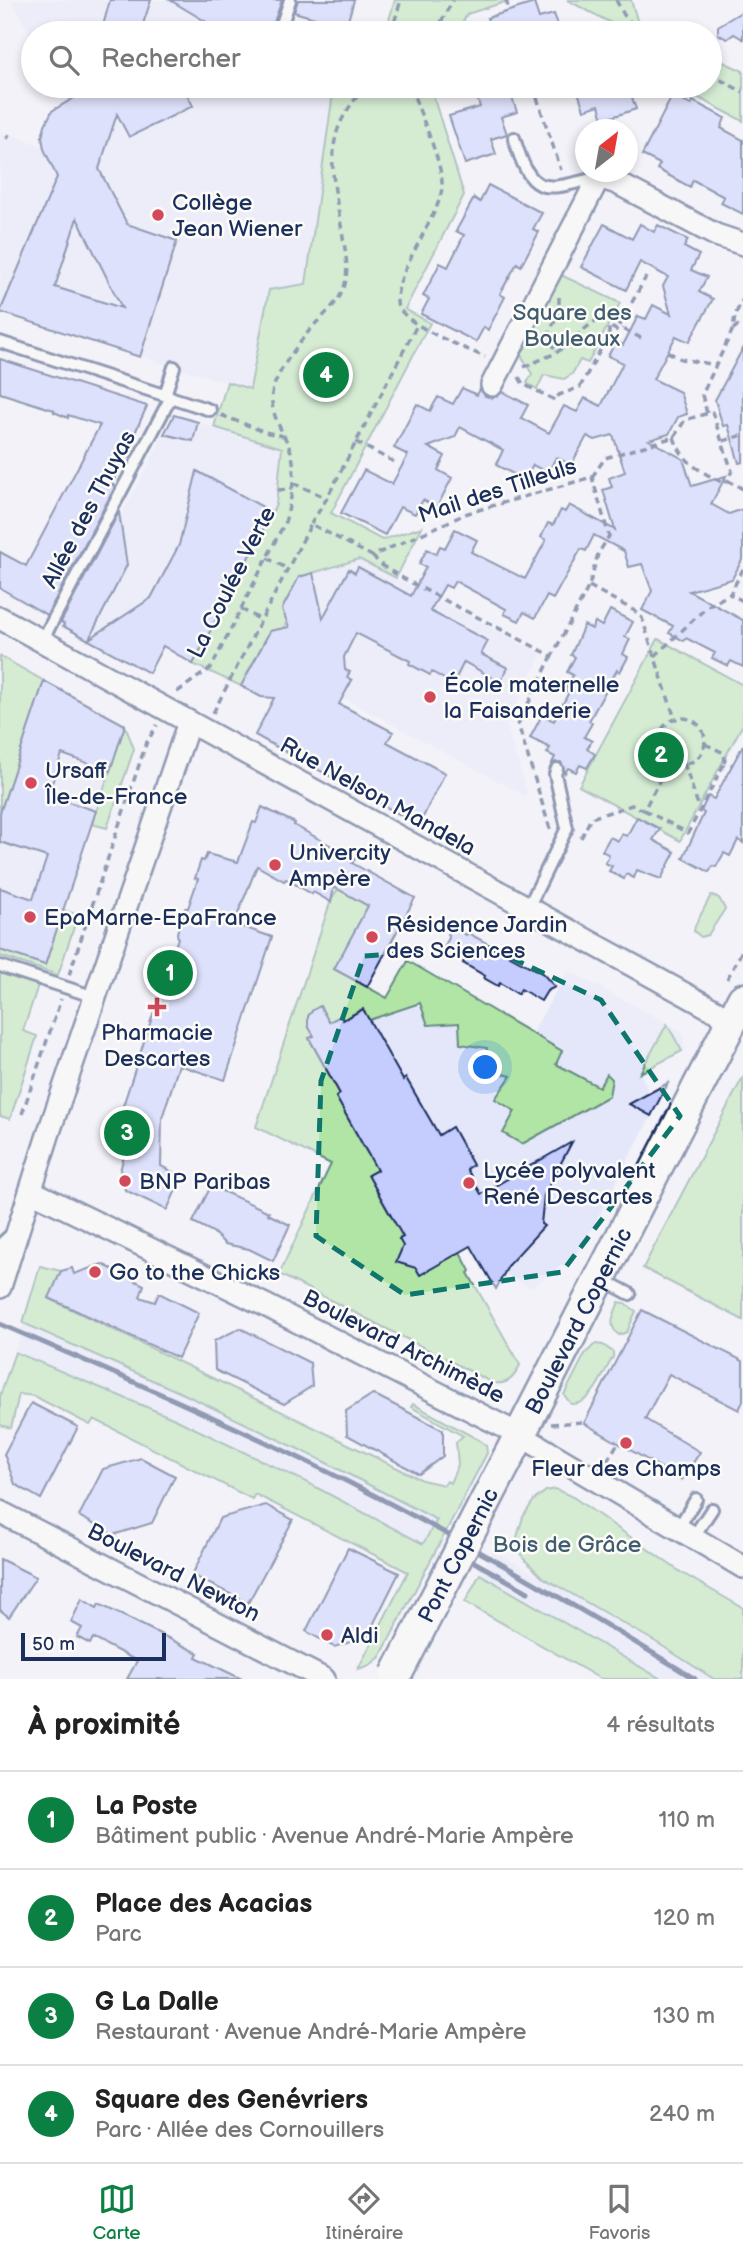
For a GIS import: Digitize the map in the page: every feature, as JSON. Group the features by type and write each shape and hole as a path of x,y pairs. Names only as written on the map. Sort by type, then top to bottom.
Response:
{"street":[{"path":"492,385 596,182"},
{"path":"615,182 716,235 743,243"},
{"name":"Rue Nelson Mandela","path":"0,618 168,703 196,726 528,908 737,1010"},
{"path":"1,1284 95,997 196,726"},
{"name":"Boulevard Copernic","path":"514,1445 737,1010"},
{"name":"Boulevard Archimède","path":"31,1191 265,1304 514,1445 686,1532 743,1567"},
{"name":"Pont Copernic","path":"395,1677 514,1445"},
{"name":"Boulevard Newton","path":"0,1512 324,1679"}],"lane":[{"path":"283,21 289,0"},
{"path":"514,138 523,168 531,179 544,187 566,186 577,182"},
{"path":"0,342 210,410"},
{"name":"Allée des Thuyas","path":"42,641 168,396 174,367"},
{"path":"528,908 568,825 555,774 557,769"},
{"path":"0,966 95,997"},
{"path":"0,1249 3,1242 19,1228"},
{"path":"600,1279 631,1294"},
{"path":"686,1532 696,1499"},
{"path":"686,1532 712,1508"}],"path":[{"path":"395,21 401,0"},
{"path":"442,21 453,0"},
{"path":"506,0 509,11"},
{"path":"616,0 630,21"},
{"path":"722,81 743,92"},
{"name":"La Coulée Verte","path":"168,703 211,668 285,522 293,483 291,451 278,427 272,392 277,379 304,337 330,310 345,286 347,260 334,183 334,146 345,114 356,98"},
{"path":"415,98 440,171 442,185 440,200 403,278 397,303 399,310 417,324 515,371 556,353 597,320 606,318 641,338"},
{"path":"537,98 566,186"},
{"path":"620,324 646,277"},
{"path":"542,288 557,295 560,301 559,314 548,332 556,353"},
{"path":"707,413 702,395 733,329 735,315 743,299"},
{"path":"733,329 743,322"},
{"path":"196,726 261,620 417,324"},
{"path":"523,384 555,400 559,395 580,387 608,334 609,326 618,331 623,329"},
{"path":"668,352 681,359 717,365"},
{"path":"210,410 254,428 283,436"},
{"path":"712,412 732,471 725,484 690,465 677,448 674,437 685,420 712,412"},
{"path":"723,441 743,435"},
{"name":"Mail des Tilleuls","path":"372,556 468,513 592,477 604,458 674,437"},
{"path":"356,442 394,461"},
{"path":"557,851 517,724 589,586 598,555 608,536 592,477"},
{"path":"727,480 743,489"},
{"path":"293,483 327,498"},
{"path":"278,491 292,489"},
{"path":"311,524 372,556 408,581 552,656"},
{"path":"267,558 288,569"},
{"path":"655,656 708,606 730,594 743,569"},
{"path":"589,586 635,611 642,618 675,719"},
{"path":"730,594 743,601"},
{"path":"241,609 261,620"},
{"path":"22,1114 146,744 168,703"},
{"path":"675,719 690,719 702,729 705,744 698,757 684,764 670,760 661,749 660,734 663,728 675,719"},
{"path":"580,839 591,818 632,805 688,833 725,762 724,753 705,744"},
{"path":"644,810 670,760"},
{"path":"725,762 733,765"},
{"path":"684,764 699,809"},
{"path":"550,1424 584,1422"},
{"path":"607,1461 618,1443"}],"highlighted area":[{"path":"490,948 601,1000 680,1116 562,1272 405,1295 316,1236 321,1081 364,956"}],"shaded area":[{"path":"12,0 280,0 274,21 23,21"},
{"name":"Collège Jean Wiener","path":"63,98 332,98 306,284 250,389 0,312 0,131 43,146 43,129 48,117 65,102"},
{"path":"174,415 282,449 276,505 193,664 163,646 149,673 63,626"},
{"name":"École maternelle la Faisanderie","path":"359,559 542,654 506,724 527,792 525,796 301,675 270,631 286,619 282,609 299,577"},
{"path":"0,656 125,725 0,1100"},
{"name":"Lycée polyvalent René Descartes","path":"313,957 387,998 408,961 532,1033 568,970 678,1029 683,1035 685,1050 641,1073 649,1093 669,1082 579,1253 531,1288 504,1274 496,1289 472,1246 460,1252 470,1271 468,1273 520,1365 515,1377 509,1382 493,1383 279,1274 331,1164 256,1127"},
{"path":"23,1323 186,1395 437,1519 423,1545 306,1482 175,1419 15,1352"},
{"path":"493,1550 713,1679 661,1679 480,1574"}],"green space":[{"path":"395,0 511,0 467,14 463,21 389,21"},
{"path":"567,0 631,0 637,21 607,21"},
{"path":"722,61 743,71 743,121 699,98 722,98"},
{"path":"332,98 434,98 464,195 405,309 430,323 331,513 382,540 422,527 396,578 359,559 299,577 282,609 288,620 282,630 270,631 241,686 193,664 276,505 282,448 214,427 227,382 250,389 269,290 306,284"},
{"name":"Square des Bouleaux","path":"561,275 620,303 588,363 580,360 572,374 564,379 544,375 537,389 527,383 532,374 521,355"},
{"path":"658,639 743,685 743,724 680,841 579,786"},
{"path":"0,656 44,681 0,813"},
{"path":"125,725 134,749 107,828 92,824"},
{"path":"338,889 368,906 334,969 387,998 408,961 562,1051 556,1064 599,1087 607,1074 612,1079 609,1096 522,1144 503,1133 515,1111 495,1099 511,1076 485,1070 487,1048 460,1044 459,1023 428,1025 420,1003 369,1020 362,1009 343,1020 340,1016 329,1022 320,1008 313,1010 308,1016 314,1036 309,1039 340,1094 336,1097 367,1153 381,1167 368,1175 389,1213 402,1206 416,1268 420,1275 460,1252 470,1271 468,1273 520,1365 507,1382 493,1383 279,1274 331,1164 256,1127 331,900"},
{"path":"711,895 719,898 725,909 708,935 701,937 694,931 695,926"},
{"path":"63,910 78,915 58,975 0,956 0,950 45,965"},
{"path":"0,972 38,985 23,1031 37,1036 10,1119 0,1116"},
{"path":"667,1024 682,1051 640,1073"},
{"path":"743,1077 743,1320 643,1268"},
{"path":"40,1266 61,1271 50,1299 422,1480 444,1485 447,1481 450,1483 458,1465 456,1442 463,1436 411,1407 413,1404 486,1445 487,1453 380,1657 370,1665 358,1669 408,1572 255,1494 252,1499 94,1419 90,1425 34,1396 19,1394 11,1428 0,1425 0,1396 15,1352 175,1419 306,1482 423,1544 437,1520 186,1395 23,1323"},
{"path":"619,1302 636,1311 627,1332 619,1335 612,1324"},
{"path":"595,1344 603,1345 613,1352 613,1357 591,1394 585,1400 571,1404 564,1395 585,1354"},
{"name":"Bois de Grâce","path":"555,1489 573,1497 682,1573 743,1608 743,1679 714,1679 656,1642 542,1577 523,1558 517,1537 523,1517 534,1500 546,1491"},
{"path":"480,1574 661,1679 601,1679 465,1602"}],"building":[{"path":"110,0 151,0 144,21 104,21"},
{"path":"170,0 282,0 274,21 205,21"},
{"path":"298,0 354,0 348,21 325,21 294,12"},
{"path":"534,3 539,18 554,14 557,21 488,21 487,18"},
{"path":"743,11 743,39 734,34 727,39 722,36 722,24"},
{"path":"74,98 189,98 193,106 129,137 117,114 99,169 127,224 177,241 140,357 0,312 57,177 44,149 42,137 52,111","holes":["77,218 122,308 55,287"]},
{"path":"477,98 512,98 517,112 501,117 507,134 491,139 496,154 465,164 449,116 480,107"},
{"path":"580,98 632,98 636,109 603,119 599,105 584,110"},
{"path":"671,98 691,105 693,101 725,118 721,128 743,140 743,214 721,203 724,197 693,180 690,187 657,169 660,164 642,155"},
{"path":"488,185 542,213 533,229 539,232 521,266 517,263 500,294 505,297 488,330 484,327 476,342 421,314 429,299 423,296 440,263 448,267 464,235 456,231 474,198 480,202"},
{"path":"604,224 632,239 640,224 654,232 658,225 688,240 684,247 699,255 691,270 707,277 699,292 713,299 689,342 676,336 653,379 680,392 687,414 678,417 669,434 649,440 683,459 692,486 726,476 711,504 729,514 743,509 743,558 732,579 689,591 743,620 743,667 731,661 728,666 712,658 715,653 686,638 684,641 669,633 673,626 642,610 652,591 642,564 629,567 624,551 594,535 586,551 581,549 553,599 547,596 535,618 524,612 519,621 504,614 506,609 455,581 451,588 445,585 430,611 488,641 481,654 508,668 500,682 464,662 453,684 432,672 430,675 409,664 410,661 356,633 344,657 345,670 350,672 347,677 352,680 339,704 393,732 387,742 445,773 419,825 255,735 274,698 261,697 241,686 270,631 289,627 282,609 299,577 313,573 323,618 349,569 355,573 358,567 411,596 426,567 419,564 427,549 436,554 440,546 445,548 455,529 477,540 471,552 525,579 546,540 541,537 548,523 553,525 561,510 565,512 569,505 615,530 603,490 612,487 609,478 625,472 613,435 595,440 587,436 571,465 556,457 548,473 533,465 525,480 496,465 503,450 460,427 455,437 428,447 445,456 438,470 452,478 437,507 423,500 415,514 400,507 385,535 341,513 364,470 392,484 408,455 394,448 417,404 430,411 438,397 453,404 462,388 477,395 480,389 485,396 492,398 503,392 528,405 521,418 549,433 564,406 577,412 585,398 601,406 623,363 608,356 616,341 623,345 638,316 646,319 653,305 671,314 663,286 668,277 640,262 626,290 581,267"},
{"path":"743,348 743,462 739,463 728,425 723,426 715,400"},
{"path":"0,359 147,406 112,484 115,487 47,615 0,588 0,552 26,566 100,425 68,415 68,418 54,410 0,393"},
{"path":"174,415 198,422 193,441 164,434"},
{"path":"197,471 272,512 193,664 163,646 149,673 63,626 61,622 119,512 127,565 89,639 151,598 179,545"},
{"path":"610,610 633,622 625,637 630,639 623,654 628,657 620,672 617,670 589,721 592,723 584,737 592,741 587,749 595,754 587,768 580,765 576,772 568,768 565,773 561,762 552,763 555,757 547,753 550,748 530,738 542,715 554,721 569,692 565,690 573,675 567,672 575,657 571,655 584,625 592,629 595,622 602,626"},
{"name":"Ursaff Île-de-France","path":"44,681 125,725 110,771 62,754 48,795 96,811 45,965 0,950 0,888 33,899 47,857 0,842 0,813"},
{"path":"743,745 743,843 738,840 730,856 724,853 716,867 713,866 709,872 683,858 704,813 701,811 708,796 714,799"},
{"path":"262,807 295,823 294,825 355,859 352,863 415,898 367,987 334,969 368,906 334,887 331,902 257,866 234,924 272,937 225,1080 179,1065 162,1118 161,1166 182,1177 167,1210 125,1190 120,1171 125,1139 120,1115 178,938 181,919 185,908 188,908 198,879 195,878 201,860 204,861 207,854 238,862 253,822 256,823"},
{"path":"637,817 660,829 653,840 675,852 661,879 637,870 634,878 626,874 624,879 609,871 612,866 605,863 609,855 602,851 610,837 618,841 622,834 627,836"},
{"path":"446,924 542,973 555,987 547,991 541,1001 521,989 518,994 500,983 498,986 484,978 485,976 463,963 465,959 444,947 449,938"},
{"path":"320,1006 329,1022 341,1016 343,1020 363,1009 403,1080 406,1078 439,1135 452,1127 473,1165 467,1169 481,1194 572,1142 544,1195 541,1224 544,1226 509,1264 496,1289 471,1246 420,1275 416,1268 396,1262 403,1246 399,1239 403,1237 368,1175 377,1170 336,1097 340,1094 309,1038 314,1036 308,1026 308,1016"},
{"path":"668,1083 651,1116 629,1104"},
{"path":"211,1186 269,1212 268,1214 290,1225 273,1261 249,1249 225,1244 213,1232 193,1222"},
{"path":"102,1264 144,1285 140,1297 155,1302 159,1293 199,1313 178,1358 49,1298 61,1271 72,1268 74,1274"},
{"path":"642,1310 743,1361 743,1401 739,1410 669,1374 645,1419 700,1452 682,1480 584,1423"},
{"path":"240,1328 310,1363 312,1386 284,1404 215,1370 214,1341"},
{"path":"373,1394 443,1430 443,1456 419,1474 347,1435 346,1411"},
{"path":"31,1403 78,1427 41,1499 15,1484 4,1454"},
{"path":"141,1458 175,1476 152,1523 113,1535 79,1516 103,1469"},
{"path":"266,1505 293,1520 248,1603 192,1575 220,1518"},
{"path":"348,1548 399,1573 367,1637 334,1647 306,1631"},
{"path":"0,1559 36,1577 9,1617 0,1610"},
{"path":"82,1599 97,1608 99,1604 198,1653 196,1657 242,1679 127,1679 137,1661 93,1638 90,1644 77,1637 82,1628 71,1622"}],"railway":[{"path":"0,1324 175,1400 348,1482 524,1577 695,1679"},
{"path":"458,1553 528,1592"}],"place":[{"name":"Collège Jean Wiener","path":"158,215"},
{"name":"Square des Genévriers","path":"326,375"},
{"name":"École maternelle la Faisanderie","path":"430,697"},
{"name":"Place des Acacias","path":"661,755"},
{"name":"Ursaff Île-de-France","path":"31,783"},
{"name":"Univercity Ampère","path":"275,865"},
{"name":"EpaMarne-EpaFrance","path":"30,917"},
{"name":"Résidence Jardin des Sciences","path":"372,937"},
{"name":"La Poste","path":"170,973"},
{"name":"Pharmacie Descartes","path":"157,1007"},
{"name":"G La Dalle","path":"127,1133"},
{"name":"BNP Paribas","path":"125,1181"},
{"name":"Lycée polyvalent René Descartes","path":"469,1183"},
{"name":"Go to the Chicks","path":"95,1272"},
{"name":"Fleur des Champs","path":"626,1443"},
{"name":"Aldi","path":"327,1635"}]}
